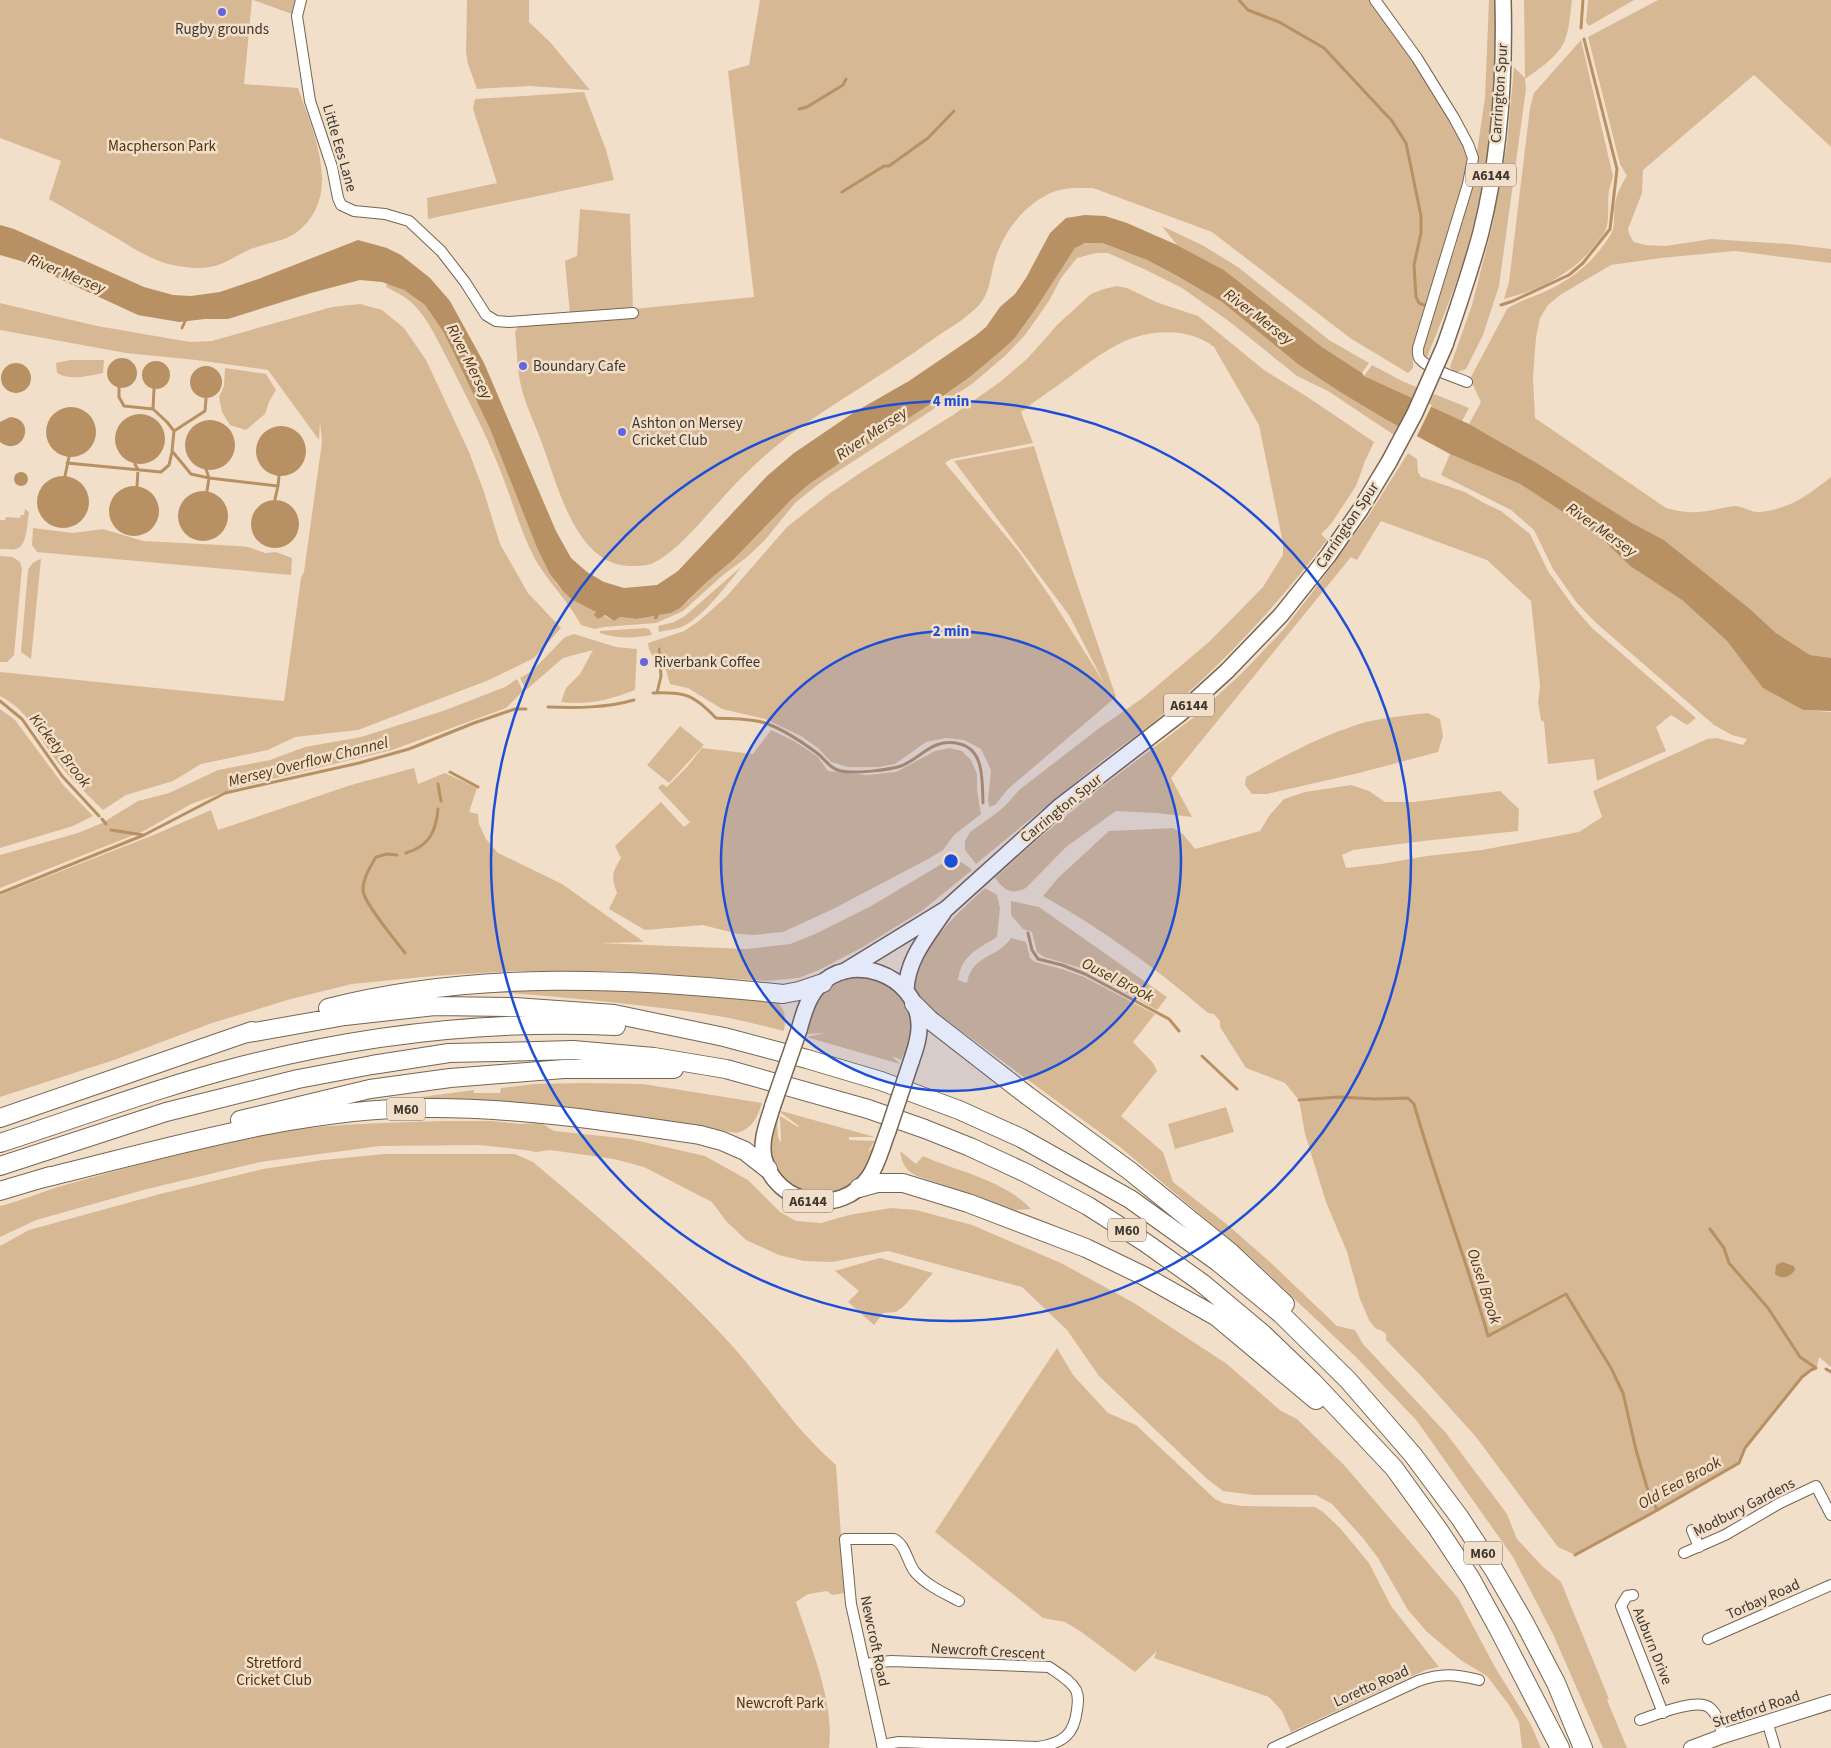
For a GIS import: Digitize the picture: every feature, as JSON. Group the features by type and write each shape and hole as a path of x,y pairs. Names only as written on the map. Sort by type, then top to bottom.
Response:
{"highway":[{"name":"M60","path":"0,1118 308,1013 415,991 516,982 608,981 687,984 783,994 799,992 822,983"},
{"name":"M60","path":"910,997 930,1020 1028,1096 1130,1171 1230,1252 1320,1338 1348,1380"},
{"name":"M60","path":"243,1034 346,1016 435,1006 516,1007 614,1014 724,1037 881,1081 959,1110 1021,1138 1130,1199 1218,1262 1281,1314 1348,1380 1413,1455 1460,1518 1494,1570 1556,1683 1584,1748"},
{"name":"M60","path":"0,1143 132,1099 231,1069 287,1054 367,1039 443,1029 574,1024 656,1028 724,1037"},
{"name":"M60","path":"0,1166 166,1112 298,1078 362,1066 449,1054 573,1050 654,1057 726,1069 868,1109 970,1147 1026,1173 1088,1206 1146,1243 1202,1283 1263,1334 1313,1382 1394,1468 1438,1529 1470,1579 1499,1630 1560,1748"},
{"name":"M60","path":"0,1191 234,1122 370,1089 450,1078 564,1069 726,1069"},
{"name":"M60","path":"40,1179 213,1137 277,1124 354,1112 432,1108 517,1111 700,1135 722,1141 745,1151 768,1168"},
{"name":"M60","path":"860,1188 877,1183 903,1183 968,1203 1086,1248 1144,1276 1217,1317 1320,1403 1380,1464 1438,1529"}],"main road":[{"name":"Carrington Spur","path":"845,971 946,909 1060,807 1181,713 1255,644 1281,615 1328,556 1360,510 1416,413 1446,345 1481,231 1494,162 1501,102 1504,41 1503,0"},
{"name":"Carrington Spur","path":"910,997 908,973 910,965 921,944 946,909"},
{"name":"A6144","path":"858,969 872,970 887,975 910,997 919,1024 915,1051 875,1167 869,1178 860,1188 841,1198 820,1202 794,1196 777,1182 768,1168 764,1156 763,1138 810,1000 822,983 845,971 858,969"},
{"name":"Stretford Road","path":"1691,1748 1767,1721 1831,1702"}],"street":[{"name":"Little Ees Lane","path":"301,0 297,16 310,101 329,159 341,205 354,211 384,214 409,221 441,251 465,282 486,314 496,321 509,322 633,313"},
{"path":"1375,0 1428,76 1459,126 1473,158 1468,184 1418,348 1418,356 1422,361 1467,382"},
{"name":"Modbury Gardens","path":"1684,1553 1742,1526 1780,1503 1816,1486 1830,1509"},
{"path":"1692,1530 1699,1547"},
{"name":"Newcroft Road","path":"883,1747 851,1604 845,1540 894,1538 902,1546 913,1570 919,1576 958,1601"},
{"name":"Torbay Road","path":"1708,1639 1831,1586"},
{"name":"Auburn Drive","path":"1633,1595 1628,1596 1621,1606 1663,1713"},
{"name":"Newcroft Crescent","path":"864,1664 891,1661 1049,1668 1069,1681 1076,1690 1078,1697 1075,1724 1068,1735 1058,1742 1049,1745 1038,1747 899,1742 883,1747"},
{"name":"Loretto Road","path":"1276,1746 1435,1675 1455,1674 1480,1680"},
{"path":"1640,1720 1692,1704 1704,1704 1712,1708 1723,1736"},
{"path":"1767,1721 1775,1748"}],"green space":[{"name":"Macpherson Park","path":"0,0 252,0 244,84 298,88 317,143 321,163 322,182 319,200 311,217 297,232 286,238 251,249 215,266 190,268 172,265 151,258 49,199 61,161 0,138"},
{"path":"253,0 297,0 292,14"},
{"path":"467,0 529,0 529,22 550,42 590,90 529,86 477,89 468,64 466,52"},
{"path":"760,0 1370,0 1413,59 1464,144 1468,161 1465,183 1414,346 1413,368 1408,373 1350,338 1212,232 1093,188 1062,189 1032,204 1009,230 994,263 985,296 969,314 786,438 748,471 691,532 661,559 651,564 640,566 629,566 611,562 596,553 583,539 564,504 523,394 515,332 519,325 570,314 565,261 577,256 580,209 630,214 633,309 754,297 728,71 749,65"},
{"path":"1489,0 1496,0 1496,58 1492,116 1479,202 1463,263 1426,360 1422,354 1422,346 1456,245 1476,158 1485,98"},
{"path":"1524,0 1572,0 1569,25 1565,40 1558,51 1548,62 1525,79 1526,89 1499,286 1483,335 1466,369 1455,373 1450,367 1472,305 1492,227 1507,144 1514,67 1525,78"},
{"path":"1588,0 1634,0 1589,26 1586,22"},
{"path":"1658,0 1831,0 1831,147 1754,75 1643,170 1642,193 1628,229 1630,236 1634,242 1645,245 1666,246 1711,239 1831,249 1831,263 1735,251 1611,265 1560,295 1548,305 1540,318 1536,337 1533,378 1535,418 1666,508 1685,512 1700,512 1734,506 1757,512 1781,508 1798,500 1831,477 1831,658 1810,655 1776,633 1750,609 1664,540 1632,523 1537,463 1469,424 1481,402 1470,379 1507,309 1553,288 1573,276 1597,253 1613,231 1616,200 1627,176 1620,164 1588,37"},
{"path":"1581,40 1613,176 1609,191 1606,229 1578,263 1556,279 1531,291 1504,299 1509,282 1530,108 1534,93"},
{"path":"584,92 606,150 614,180 428,219 427,198 497,183 473,109 475,99"},
{"path":"1162,226 1202,245 1238,267 1329,340 1369,363 1362,373 1322,347 1224,270 1177,245"},
{"path":"1091,242 1102,243 1147,260 1222,302 1299,365 1340,392 1399,426 1394,435 1328,391 1297,376 1230,322 1182,288 1108,253 1096,253 1077,258 1061,278 1049,301 1025,335 1006,355 972,384 820,483 795,503 765,540 747,557 722,576 683,611 656,623 595,629 581,625 535,559 525,538 501,471 486,436 429,324 412,303 386,287 387,283 404,290 425,305 444,333 490,429 537,548 556,583 571,599 614,621 620,617 637,619 671,613 688,601 733,560 808,485 970,377 1014,339 1075,248"},
{"path":"1117,286 1127,288 1156,302 1198,316 1264,370 1374,442 1356,486 1331,524 1321,534 1327,540 1271,609 1231,652 1188,693 976,864 965,850 965,841 970,832 1005,806 1019,790 1098,729 1144,697 1210,641 1263,587 1283,555 1283,543 1259,425 1214,347 1192,336 1168,332 1142,335 1112,348 1086,364 1021,412 1033,443 951,459 945,463 1019,552 1051,598 1104,683 1069,615 954,461 1034,446 1074,575 1116,697 1008,789 995,805 989,807 991,770 981,749 964,740 946,738 926,742 895,764 879,767 848,767 831,762 818,748 801,736 765,719 722,709 688,688 670,684 666,670 663,669 659,648 657,648 660,667 649,649 648,643 684,631 699,621 726,597 787,527 829,494 953,415 1000,382 1028,358 1058,324 1091,294"},
{"path":"0,303 97,326 190,342 212,341 332,307 360,304 382,310 404,328 426,360 469,452 500,544 528,593 561,628 534,658 489,680 358,730 295,737 268,750 201,764 173,781 126,795 103,810 64,770 25,715 0,696 0,672 284,701 322,442 320,422 319,440 268,370 126,353 0,330"},
{"path":"70,360 104,360 103,373 68,377 57,373 56,363"},
{"path":"1372,365 1404,382 1469,408 1462,421 1364,376"},
{"path":"225,368 266,374 276,390 265,414 246,430 230,425 222,412 219,397 224,386"},
{"path":"1408,453 1417,459 1418,472 1421,477 1465,492 1501,511 1530,534 1548,571 1591,627 1696,718 1687,725 1671,715 1656,727 1666,751 1597,781 1594,759 1548,764 1544,722 1541,720 1538,702 1540,686 1531,601 1487,560 1381,521 1357,560 1351,557 1171,778 1192,817 1116,811 1066,847 1026,888 1016,891 1005,889 995,878 1040,837 1099,789 1194,717 1242,673 1284,629 1369,515"},
{"path":"1450,454 1520,484 1598,535 1630,566 1682,600 1727,641 1764,688 1803,710 1831,712 1831,1367 1819,1357 1817,1366 1802,1377 1745,1448 1739,1463 1575,1555 1558,1547 1476,1437 1386,1340 1386,1334 1376,1329 1369,1320 1360,1299 1347,1252 1326,1202 1305,1134 1299,1100 1285,1083 1246,1068 1220,1027 1220,1021 1214,1014 1208,1013 1149,965 1108,936 1043,896 1058,878 1109,831 1173,828 1183,834 1195,849 1260,831 1269,816 1284,799 1305,792 1351,785 1369,791 1385,802 1414,802 1500,791 1519,809 1518,831 1353,850 1342,855 1346,868 1482,850 1579,832 1602,817 1593,791 1707,739 1717,738 1743,745 1747,739 1732,735 1714,725 1595,622 1577,603 1553,569 1534,530 1511,510 1441,475"},
{"path":"25,509 29,512 23,543 16,549 0,549 0,520 5,520 6,517 20,518 21,515 24,515"},
{"path":"33,528 73,533 103,529 143,541 239,546 265,553 276,552 292,558 291,575 37,552 32,545"},
{"path":"0,556 13,557 20,562 22,568 14,655 7,662 0,662"},
{"path":"41,559 31,659 21,652 28,570 33,563"},
{"path":"742,566 696,618 682,627 659,632 658,626 674,622 685,616"},
{"path":"649,629 652,635 626,637 600,633 600,631"},
{"path":"574,634 616,647 637,649 635,690 599,701 581,703 561,702 566,688 580,674 593,650 563,658 526,690 520,678 532,671 565,637"},
{"path":"517,679 523,691 506,708 392,750 235,788 191,804 144,831 0,888 0,855 78,833 102,823 138,801 169,793 218,770 270,760 305,747 361,737 443,711 505,687"},
{"path":"0,709 15,720 64,786 93,816 73,826 0,848"},
{"path":"1428,713 1440,719 1443,736 1438,752 1359,773 1267,794 1252,794 1245,785 1246,777 1322,738 1377,720"},
{"path":"680,726 704,745 669,783 647,765"},
{"path":"771,730 794,741 817,756 828,771 867,775 896,772 935,751 949,748 962,751 971,760 977,774 977,790 981,814 954,835 943,850 930,858 833,909 783,932 753,935 738,934 703,925 645,930 609,909 617,893 613,875 621,858 615,846 661,802 684,827 690,822 658,788 662,784 667,787 687,767 702,748 753,754"},
{"path":"414,768 418,784 445,773 477,788 469,812 478,814 479,824 486,839 498,853 562,884 644,942 599,943 746,949 790,944 815,934 871,906 945,862 960,862 972,870 923,910 863,947 819,970 799,978 766,981 617,971 512,971 352,984 291,999 212,1023 114,1060 0,1097 0,895 156,834 211,810 218,830 351,785"},
{"path":"985,888 997,895 1000,908 997,937 977,949 967,958 960,971 958,980 967,983 974,967 999,950 1011,938 1026,942 1030,958 1035,962 1084,977 1155,1014 1133,1042 1153,1063 1157,1071 1121,1116 1163,1152 1173,1182 1229,1226 1337,1326 1355,1330 1363,1344 1446,1433 1507,1514 1517,1539 1542,1566 1561,1582 1627,1748 1603,1748 1553,1634 1513,1557 1417,1421 1358,1359 1246,1253 1120,1147 950,1023 936,1016 917,997 914,984 917,969 925,953 949,923"},
{"path":"1011,901 1039,907 1167,997 1157,1010 1084,969 1044,957 1037,952 1032,932 1023,929 1011,915"},
{"path":"859,976 870,978 889,987 903,1001 908,1011 911,1021 911,1032 906,1055 904,1054 901,1060 892,1056 900,1064 806,1037 825,1033 807,1034 814,1010 823,994 837,983"},
{"path":"570,986 774,1000 784,1013 784,1031 724,1017 660,1008 563,997 466,990"},
{"path":"534,1084 643,1084 762,1103 754,1122 737,1133 593,1111 511,1102 421,1102 421,1097 474,1090 474,1093 500,1093 501,1088"},
{"path":"1226,1107 1234,1132 1175,1149 1168,1124"},
{"path":"781,1111 875,1137 849,1137 849,1140 875,1141 867,1153 876,1144 863,1173 852,1184 838,1191 823,1193 808,1191 794,1185 782,1176 774,1163 770,1147 771,1136 777,1117 778,1137 781,1143 780,1116 799,1126 781,1113"},
{"path":"442,1121 541,1123 554,1131 630,1139 705,1156 748,1180 780,1212 796,1221 821,1223 849,1215 891,1208 916,1210 972,1225 1061,1263 1134,1303 1227,1364 1281,1411 1297,1419 1345,1466 1458,1598 1496,1669 1531,1725 1541,1748 1522,1748 1519,1722 1487,1676 1462,1661 1427,1632 1408,1610 1378,1558 1332,1504 1316,1495 1254,1495 1223,1491 1206,1478 1099,1376 1067,1330 1022,1287 888,1251 832,1262 804,1261 779,1255 746,1240 726,1221 712,1202 644,1167 614,1159 550,1150 536,1152 479,1145 380,1146 260,1162 147,1189 36,1220 0,1237 0,1206 61,1186 153,1161 269,1133 343,1125"},
{"path":"900,1151 916,1164 923,1156 994,1184 1020,1199 1031,1209 1015,1210 917,1176 905,1166"},
{"path":"384,1154 515,1154 533,1162 632,1247 704,1315 740,1355 792,1420 836,1465 845,1593 832,1595 827,1591 808,1594 796,1602 825,1693 830,1731 829,1748 0,1748 0,1246 29,1230 160,1194 263,1169 323,1160"},
{"path":"880,1258 933,1273 904,1306 896,1312 883,1313 874,1325 848,1302 859,1291 835,1271"},
{"path":"1057,1348 1073,1375 1108,1413 1136,1425 1215,1499 1223,1503 1242,1506 1315,1507 1323,1512 1340,1528 1369,1563 1391,1606 1439,1667 1410,1677 1291,1732 1282,1711 1269,1697 1154,1658 1157,1651 1135,1672 1065,1622 1043,1618 935,1532"}],"water":[{"name":"River Mersey","path":"1085,215 1105,216 1127,223 1177,245 1224,270 1322,347 1364,376 1469,424 1537,463 1632,523 1664,540 1750,609 1776,633 1810,655 1831,658 1831,711 1803,710 1763,688 1727,641 1682,600 1630,566 1598,535 1520,484 1450,454 1387,420 1299,365 1222,302 1147,260 1102,243 1085,243 1075,248 1035,310 1014,339 1002,350 970,377 943,396 808,485 733,560 680,608 671,613 659,615 657,619 654,619 654,616 637,619 620,617 614,621 605,615 598,619 594,615 596,612 571,599 550,574 537,548 490,429 444,333 425,305 404,290 382,282 360,280 228,319 179,322 138,315 21,261 0,255 0,225 14,229 144,287 173,295 191,296 220,292 358,240 387,248 401,255 430,278 450,301 484,363 556,531 571,558 587,572 604,582 624,588 657,585 678,571 767,476 794,453 853,413 909,381 975,336 986,327 1000,307 1015,294 1026,278 1050,233 1066,218"},
{"path":"122,358 133,362 137,373 133,384 122,388 111,384 107,373 111,362"},
{"path":"156,361 166,365 170,375 166,385 156,389 146,385 142,375 146,365"},
{"path":"16,363 26,368 31,378 26,388 16,393 6,388 1,378 6,368"},
{"path":"206,366 212,367 217,371 221,376 221,388 217,393 212,397 206,398 200,397 195,393 191,388 190,382 191,376 195,371 200,367"},
{"path":"66,407 76,407 89,414 96,427 96,437 89,450 76,457 66,457 57,453 50,446 46,437 46,427 50,418 57,411"},
{"path":"135,414 145,414 158,421 165,434 165,444 158,457 145,464 135,464 126,460 119,453 115,444 115,434 119,425 126,418"},
{"path":"10,417 19,419 25,430 21,442 15,446 8,446 0,442 0,422"},
{"path":"210,420 219,422 230,431 235,445 233,454 224,465 210,470 201,468 190,459 185,445 187,436 196,425"},
{"path":"281,426 291,428 299,433 304,441 306,451 304,461 299,469 291,474 281,476 271,474 263,469 258,461 256,451 258,441 263,433 271,428"},
{"path":"21,472 26,474 28,479 26,484 21,486 16,484 14,479 16,474"},
{"path":"58,476 68,476 77,480 85,488 89,502 85,516 77,524 68,528 58,528 49,524 41,516 37,507 37,497 41,488 49,480"},
{"path":"129,486 139,486 152,493 159,506 159,516 152,529 139,536 129,536 120,532 113,525 109,516 109,506 113,497 120,490"},
{"path":"198,491 208,491 221,498 228,511 228,521 221,534 208,541 198,541 189,537 182,530 178,521 178,511 182,502 189,495"},
{"path":"270,500 280,500 289,504 295,510 299,524 295,538 289,544 280,548 270,548 261,544 255,538 251,529 251,519 255,510 261,504"},
{"path":"1782,1262 1794,1266 1795,1270 1786,1277 1780,1277 1775,1274 1776,1265"}],"pier":[{"path":"1414,397 1432,405 1416,438 1399,429"}],"waterway":[{"path":"1239,0 1248,10 1279,22 1324,48 1392,121 1406,143 1421,216 1421,233 1414,265 1416,297 1419,303 1424,305"},
{"path":"1581,28 1583,0"},
{"path":"1501,305 1569,275 1583,263 1610,229 1617,169 1584,39"},
{"path":"799,109 807,107 843,85 846,79"},
{"path":"842,192 884,166 889,166 928,138 954,111"},
{"path":"182,328 186,319"},
{"path":"119,388 119,397 124,406 153,409"},
{"path":"154,389 153,409 174,431"},
{"path":"206,399 205,411 174,431 172,451 191,474 209,478 278,486"},
{"path":"67,463 161,472 169,465 172,452"},
{"path":"65,476 69,457"},
{"path":"135,464 138,470 137,486"},
{"path":"206,469 209,478 207,491"},
{"path":"275,499 279,476"},
{"path":"657,693 661,676 659,649"},
{"name":"Ousel Brook","path":"653,693 673,693 688,696 701,704 716,718 753,720 765,723 799,740 837,770 847,772 863,772 901,766 928,749 942,743 960,744 968,747 978,760 982,777 983,803"},
{"path":"548,707 591,707 613,705 634,700"},
{"name":"Kickety Brook","path":"0,701 22,719 62,776 99,816"},
{"name":"Mersey Overflow Channel","path":"0,893 144,835 225,793 359,763 409,749 515,709 526,709"},
{"path":"450,772 478,787"},
{"path":"438,784 441,801"},
{"path":"406,853 414,850 430,837 435,825 438,809"},
{"name":"Kickety Brook","path":"102,819 106,824"},
{"name":"Kickety Brook","path":"111,830 143,835"},
{"path":"397,855 387,854 376,857 369,869 363,890 368,903 405,953"},
{"name":"Ousel Brook","path":"1028,933 1032,950 1038,959 1062,965 1085,974 1169,1019 1179,1031"},
{"name":"Ousel Brook","path":"1202,1056 1237,1089"},
{"name":"Ousel Brook","path":"1299,1100 1338,1097 1408,1098 1414,1104 1488,1336 1566,1294 1611,1368 1623,1393 1636,1450 1651,1501 1658,1510"},
{"path":"1710,1229 1724,1248 1729,1263 1768,1308 1800,1357 1816,1368"},
{"name":"Old Eea Brook","path":"1575,1555 1739,1463 1745,1448 1802,1377 1816,1368"},
{"name":"Old Eea Brook","path":"1826,1369 1831,1372"}],"place":[{"name":"Rugby grounds","path":"222,12"},
{"name":"Boundary Cafe","path":"523,366"},
{"name":"Ashton on Mersey Cricket Club","path":"622,432"},
{"name":"Riverbank Coffee","path":"644,662"}],"park label":[{"name":"Stretford Cricket Club","path":"274,1672"},
{"name":"Newcroft Park","path":"780,1703"}]}
